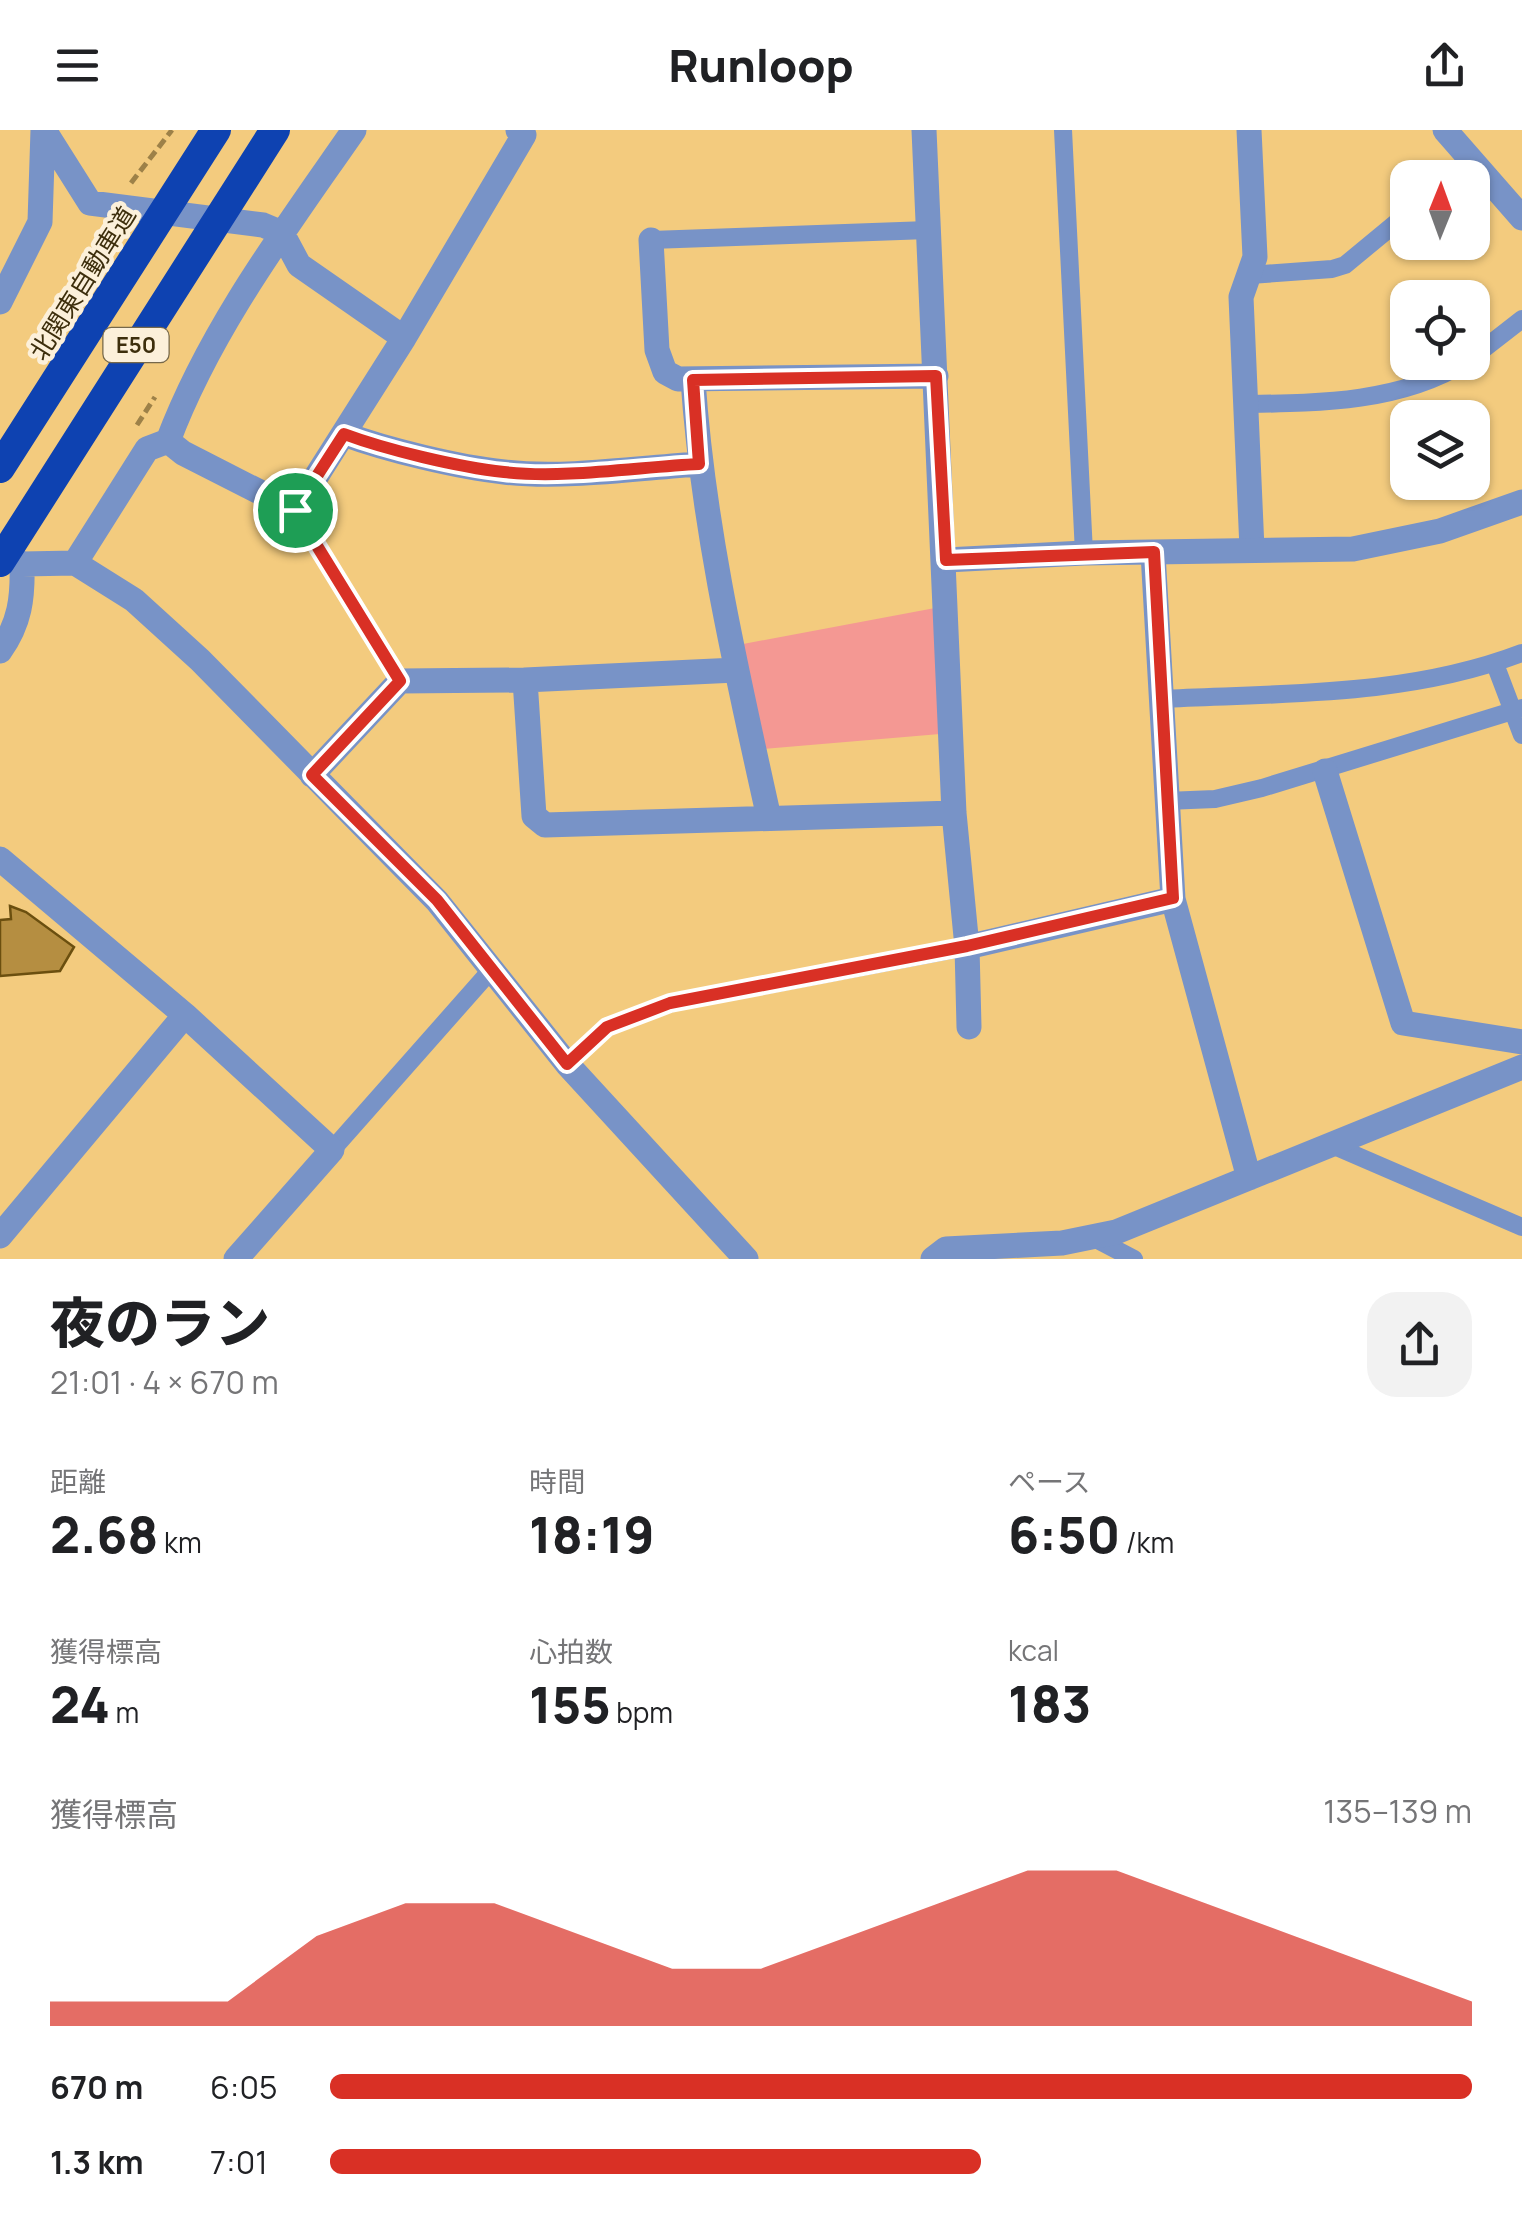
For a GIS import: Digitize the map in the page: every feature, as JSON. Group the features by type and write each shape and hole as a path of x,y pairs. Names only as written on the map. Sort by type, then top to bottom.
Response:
{"highway":[{"name":"北関東自動車道","path":"0,468 216,130"},
{"name":"E50","path":"7,558 275,130"}],"street":[{"path":"43,130 90,202 263,225 282,233 298,265 404,338"},
{"path":"0,302 40,222 43,130"},
{"path":"75,563 147,449 168,441 187,389 282,233 354,130"},
{"path":"168,441 183,453 295,510 404,338 524,134 518,130"},
{"path":"924,130 946,560 954,813 967,946 969,1028"},
{"path":"1249,130 1255,257 1242,297 1252,550"},
{"path":"1446,130 1522,218"},
{"path":"651,240 660,363 665,372 678,379 936,376"},
{"path":"693,380 699,464 736,670 768,818"},
{"path":"344,434 503,472 536,474 699,464"},
{"path":"946,560 1084,553 1353,549 1440,531 1522,502"},
{"path":"1154,552 1173,898 1249,1178"},
{"path":"0,652 14,632 22,601 7,558 75,563 134,600 200,660 437,900 567,1064 746,1259"},
{"path":"312,775 400,681 524,680 736,670"},
{"path":"524,680 534,816 545,826 954,813"},
{"path":"1324,771 1403,1022 1522,1042"},
{"path":"0,858 185,1015 332,1150 236,1259"},
{"path":"967,946 1173,898"},
{"path":"4,1225 185,1015"},
{"path":"933,1259 946,1250 1062,1243 1116,1232 1522,1066"}],"lane":[{"path":"1063,130 1084,553"},
{"path":"1250,276 1345,265 1390,228"},
{"path":"651,240 928,230"},
{"path":"1490,344 1522,320"},
{"path":"1248,404 1318,403 1369,396 1426,380"},
{"path":"295,510 400,681"},
{"path":"1161,699 1410,685 1522,654"},
{"path":"1495,664 1518,709 1522,735"},
{"path":"1166,801 1215,799 1324,771 1518,709"},
{"path":"567,1064 607,1027 670,1003 967,946"},
{"path":"332,1150 492,970"},
{"path":"1332,1145 1522,1227"},
{"path":"1092,1237 1134,1259"}],"path":[{"path":"123,193 172,130"},
{"path":"128,439 160,388"}],"shaded area":[{"path":"935,608 940,734 763,749 743,644"}],"building":[{"path":"10,906 26,912 74,947 60,971 0,976 0,920 11,919"}],"route":[{"path":"936,376 946,560 1154,552 1173,898 967,946 670,1003 607,1027 567,1064 437,900 312,775 400,681 295,510 344,434 503,472 536,474 699,464 693,380 936,376"}]}
